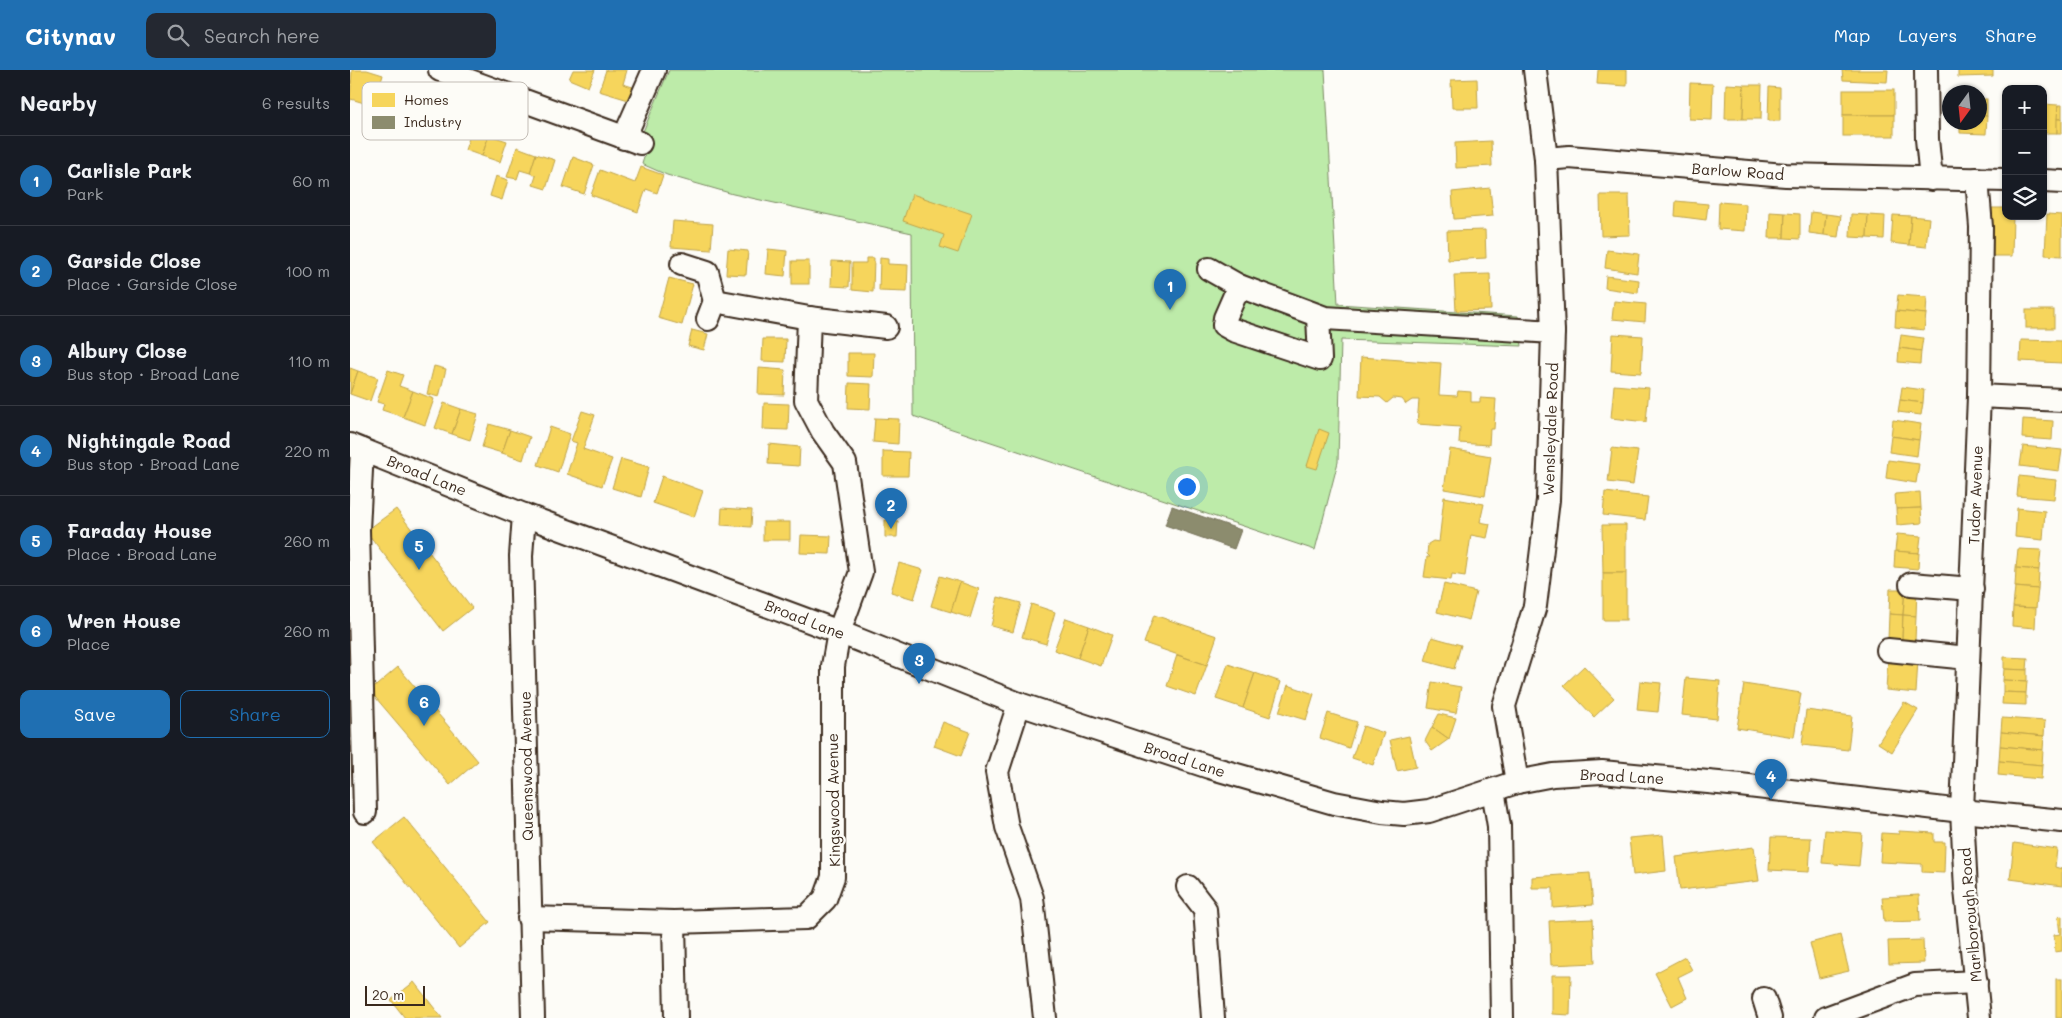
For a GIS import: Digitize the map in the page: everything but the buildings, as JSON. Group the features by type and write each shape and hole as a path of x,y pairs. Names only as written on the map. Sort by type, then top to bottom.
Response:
{"street":[{"path":"440,70 472,82"},
{"path":"528,103 632,141 654,70"},
{"name":"Wensleydale Road","path":"1517,782 1504,706 1535,606 1548,500 1553,332 1546,159 1535,70"},
{"path":"1926,70 1926,140 1931,179"},
{"name":"Barlow Road","path":"1546,159 1569,158 1786,175 2002,180"},
{"name":"Tudor Avenue","path":"1962,811 1979,396 1982,227 1977,180"},
{"path":"2047,181 2062,182"},
{"path":"682,264 712,267 711,310 747,306 809,318 886,328"},
{"path":"1209,269 1239,286 1325,318 1553,332"},
{"path":"1239,286 1225,318 1224,325 1233,330 1320,359 1318,316"},
{"name":"Kingswood Avenue","path":"529,918 674,922 806,918 825,899 833,876 832,666 839,632 861,572 845,463 823,432 806,400 809,318"},
{"path":"1979,396 2062,400"},
{"path":"356,447 365,812"},
{"name":"Broad Lane","path":"356,447 524,515 839,632 1019,704 1209,767 1325,800 1382,812 1404,814 1429,811 1517,782 1553,775 1602,772 2062,820"},
{"name":"Queenswood Avenue","path":"524,515 521,556 533,1018"},
{"path":"1911,584 1972,590"},
{"path":"1888,650 1968,658"},
{"path":"1019,704 997,772 1007,827 1032,898 1044,1018"},
{"path":"1493,790 1499,826 1502,1018"},
{"name":"Marlborough Road","path":"1962,811 1966,890 1980,1018"},
{"path":"1188,887 1205,909 1213,1018"},
{"path":"674,922 676,1018"},
{"path":"1826,1018 1915,985 1976,982"}],"green space":[{"path":"669,70 1325,70 1338,304 1518,316 1522,346 1341,340 1338,462 1315,550 913,416 912,233 733,194 667,175 642,164 650,138 642,134"}],"place":[{"name":"Carlisle Park","path":"1170,310"},
{"name":"Garside Close","path":"891,529"},
{"name":"Faraday House","path":"419,570"},
{"name":"Albury Close","path":"919,684"},
{"name":"Wren House","path":"424,726"},
{"name":"Nightingale Road","path":"1771,800"}]}
